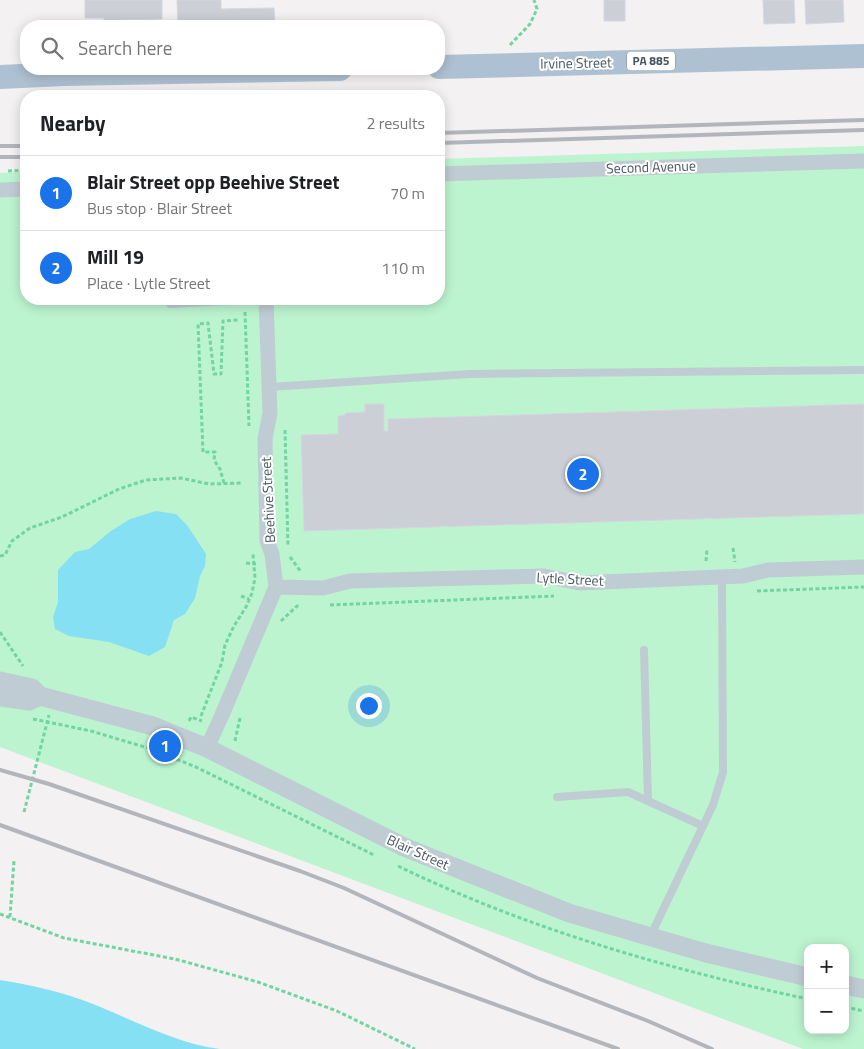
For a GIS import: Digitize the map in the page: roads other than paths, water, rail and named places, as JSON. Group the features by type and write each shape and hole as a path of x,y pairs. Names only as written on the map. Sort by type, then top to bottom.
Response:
{"main road":[{"name":"Irvine Street","path":"445,67 864,56"},
{"path":"0,77 49,75"}],"street":[{"name":"Second Avenue","path":"445,174 864,161"},
{"path":"0,190 20,189"},
{"name":"Beehive Street","path":"207,748 276,587 272,554 267,541 265,439 270,413 270,387 266,305"},
{"name":"Lytle Street","path":"276,587 323,588 350,581 544,576 580,582 722,577 743,576 768,570 864,566"},
{"name":"Blair Street","path":"0,681 32,688 46,698 153,726 207,748 404,847 569,913 706,953 804,976"},
{"name":"Blair Street","path":"0,697 29,701 46,698"},
{"path":"849,986 864,989"}],"lane":[{"path":"270,387 470,374 864,370"},
{"path":"650,937 713,805 723,772 722,577"},
{"path":"644,650 648,801"},
{"path":"557,797 628,792 703,826"}],"water":[{"path":"156,511 176,514 187,525 206,554 205,566 200,576 195,598 185,614 174,620 165,647 149,656 109,642 69,636 55,629 53,617 58,602 58,570 75,552 89,549 111,531 130,519"},
{"path":"0,980 70,996 171,1037 220,1049 0,1049"}],"railway":[{"path":"445,133 864,120"},
{"path":"445,143 864,130"},
{"path":"0,146 20,146"},
{"path":"0,157 20,157"},
{"path":"0,770 49,784 344,888 537,978 648,1021 712,1049"},
{"path":"0,825 618,1049"}],"place":[{"name":"Mill 19","path":"583,474"},
{"name":"Blair Street opp Beehive Street","path":"165,746"}]}
